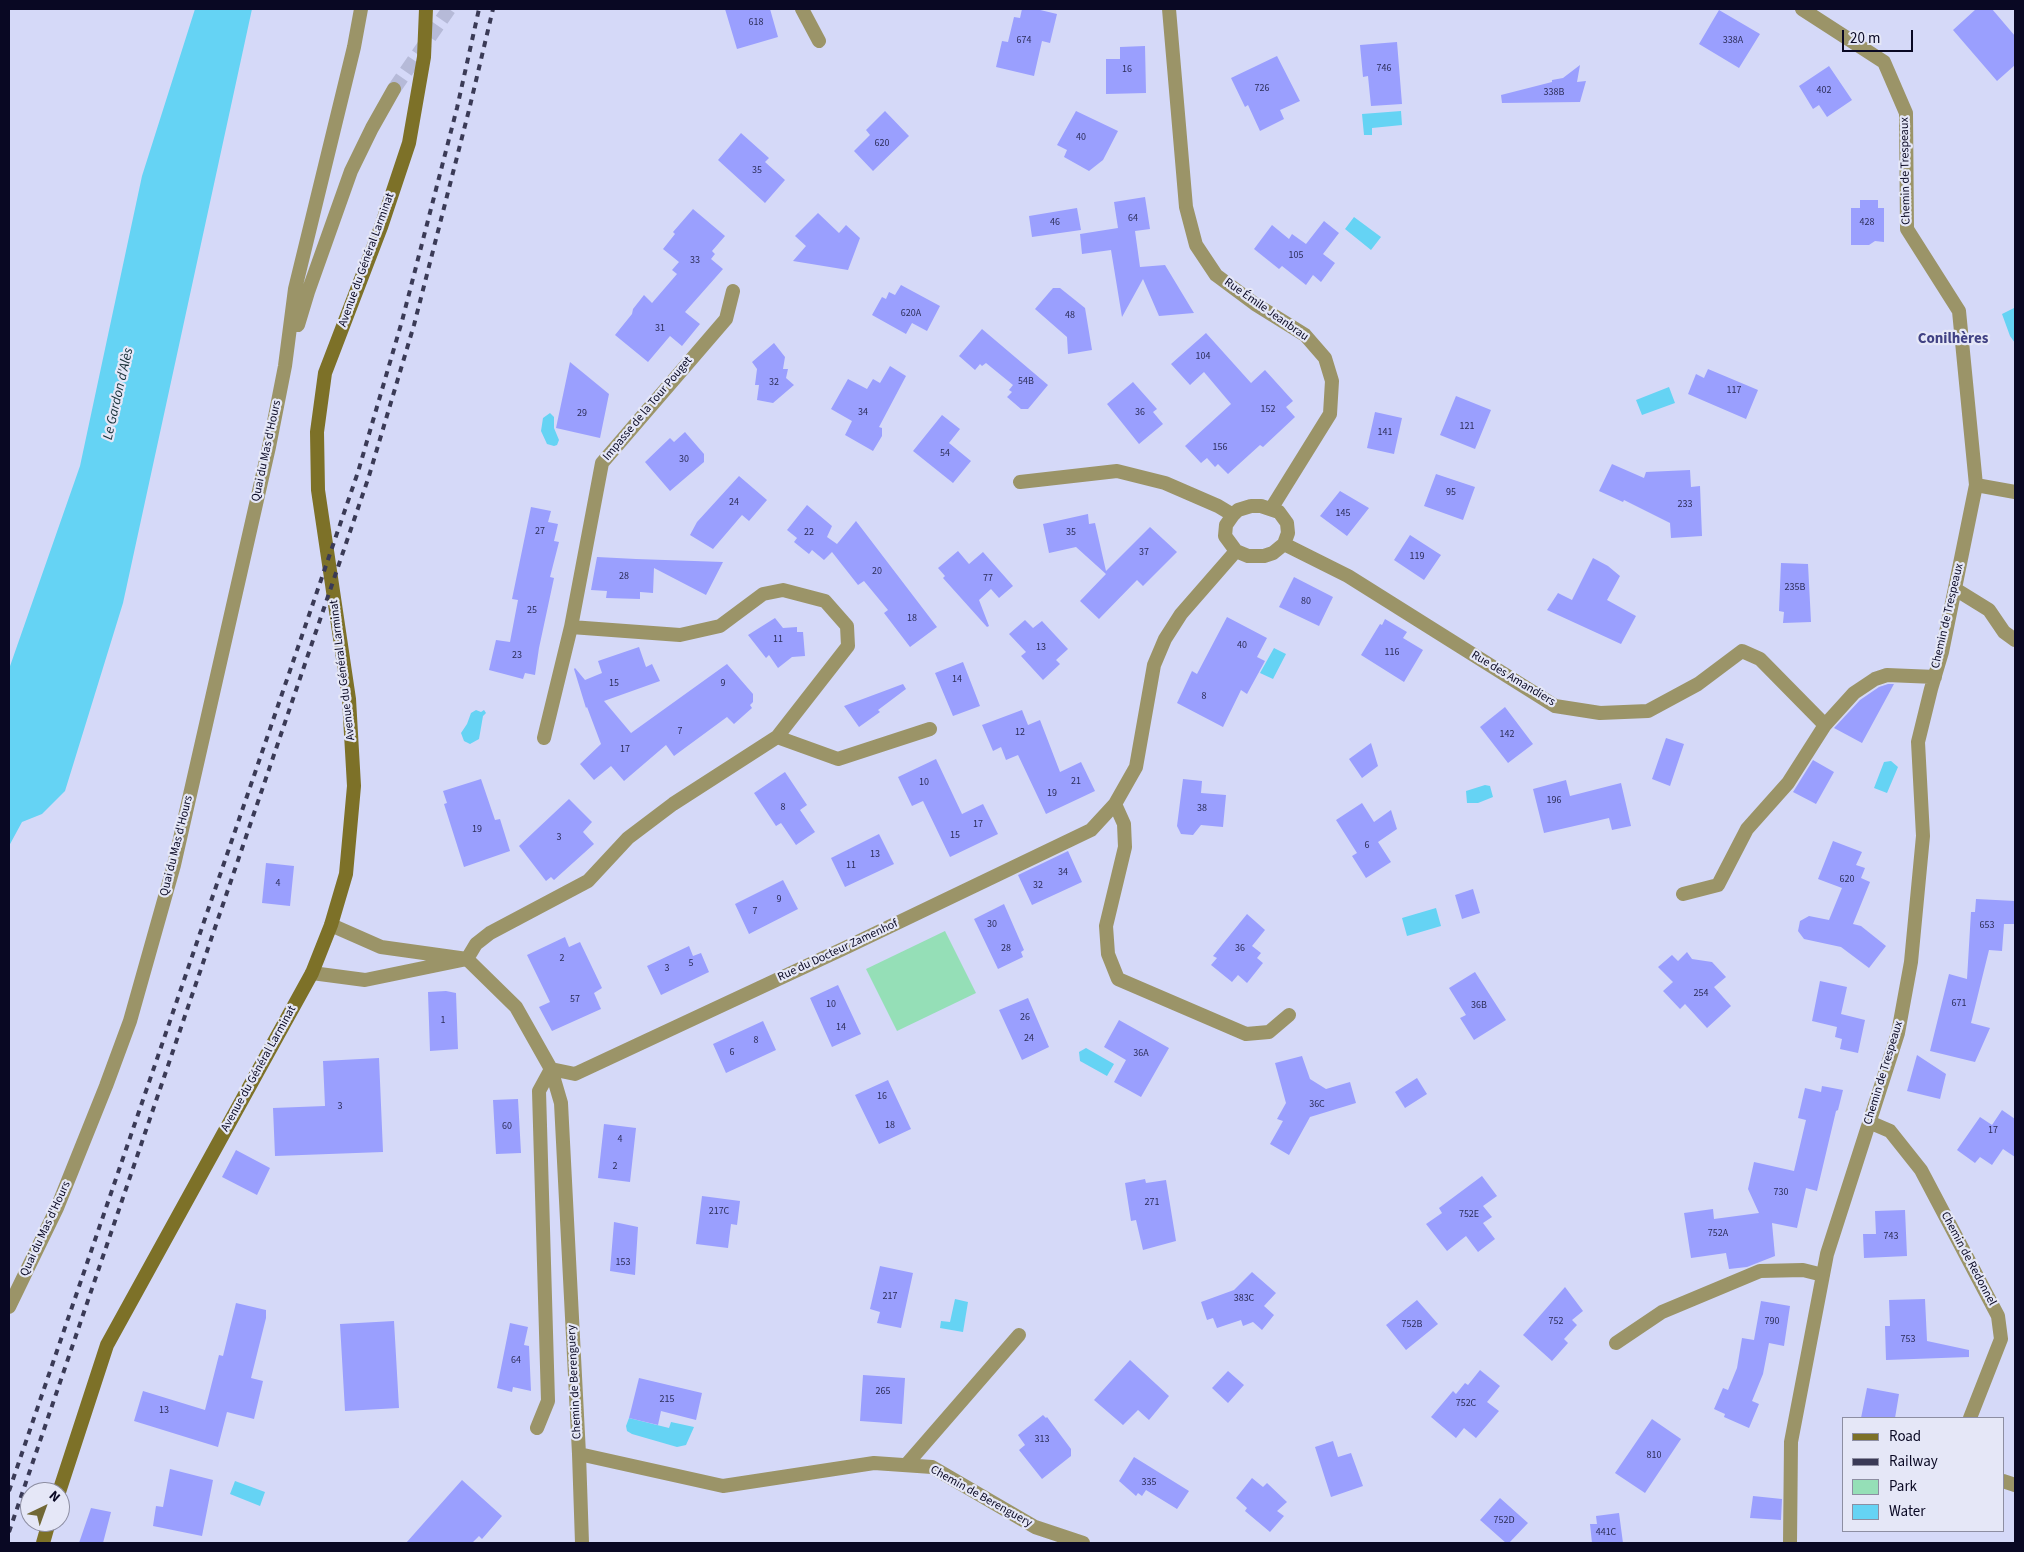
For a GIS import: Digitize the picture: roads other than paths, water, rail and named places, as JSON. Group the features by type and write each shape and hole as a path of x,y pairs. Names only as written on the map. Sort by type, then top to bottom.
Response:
{"main road":[{"name":"Avenue du Général Larminat","path":"62,1482 107,1344 312,973 331,925 346,874 354,786 349,698 318,490 317,432 324,373 381,227 409,143 424,57 426,9"}],"street":[{"name":"Quai du Mas d'Hours","path":"9,1307 57,1208 106,1086 130,1021 174,866 267,457 285,366 295,289 362,9"},
{"path":"802,9 819,42"},
{"name":"Rue Émile Jeanbrau","path":"1170,9 1186,207 1196,245 1216,275 1255,304 1305,335 1325,358 1332,382 1330,414 1272,509"},
{"name":"Chemin de Trespeaux","path":"1790,1543 1791,1442 1826,1254 1898,1033 1911,962 1923,836 1918,742 1934,676 1942,652 1976,486 1959,311 1906,229 1906,113 1884,62 1802,9"},
{"name":"Quai du Mas d'Hours","path":"285,366 308,292 351,171 394,89"},
{"name":"Impasse de la Tour Pouget","path":"544,738 571,627 602,463 726,319 733,291"},
{"path":"1020,482 1117,471 1165,483 1218,506 1233,515"},
{"path":"1976,486 2015,492"},
{"path":"1251,506 1272,509 1279,512 1288,523 1288,533 1284,544 1273,553 1264,556 1248,556 1236,551 1225,536 1226,524 1233,515 1243,508 1251,506"},
{"name":"Rue des Amandiers","path":"1284,544 1348,576 1555,706 1600,713 1648,711 1698,684 1742,651 1760,659 1825,725"},
{"name":"Rue du Docteur Zamenhof","path":"551,1069 576,1074 1091,830 1115,804 1136,767 1154,665 1165,639 1181,614 1236,551"},
{"path":"1955,589 1989,610 2004,632 2015,640"},
{"path":"312,973 365,980 467,959 476,944 490,933 588,881 628,838 673,804 777,737 848,646 847,626 826,601 783,590 763,594 720,626 680,635 571,627"},
{"path":"1683,894 1718,885 1747,830 1788,783 1825,725 1854,693 1875,679 1887,675 1934,676"},
{"path":"777,737 838,758 930,729"},
{"path":"1115,804 1124,824 1126,847 1106,926 1108,954 1118,979 1246,1034 1269,1032 1289,1015"},
{"path":"331,925 381,947 467,959"},
{"name":"Chemin de Berenguery","path":"467,959 516,1007 551,1069 561,1103 578,1454 723,1486 874,1463 932,1467 1035,1527 1083,1543"},
{"path":"537,1428 548,1401 539,1091 551,1069"},
{"name":"Chemin de Redonnel","path":"1870,1122 1890,1131 1921,1170 1998,1316 2001,1339 1970,1417"},
{"path":"1616,1343 1662,1312 1760,1271 1804,1270 1823,1275"},
{"path":"906,1465 1019,1335"},
{"path":"578,1454 582,1543"}],"water":[{"name":"Le Gardon d'Alès","path":"195,9 252,9 123,603 65,791 42,814 22,822 9,846 9,669 80,466 142,176"},
{"path":"1401,111 1402,125 1372,128 1372,135 1364,135 1362,114"},
{"path":"1354,217 1381,237 1371,250 1345,229"},
{"path":"2014,308 2015,343 2010,336 2002,314"},
{"path":"1669,387 1675,403 1642,415 1636,400"},
{"path":"550,413 554,417 554,428 559,440 557,445 554,446 547,444 541,431 543,418"},
{"path":"1274,648 1286,654 1273,679 1260,673"},
{"path":"476,710 481,712 484,710 486,713 483,716 479,739 470,744 464,741 461,733 471,713"},
{"path":"1891,761 1898,767 1887,793 1874,788 1884,762"},
{"path":"1485,785 1490,786 1493,797 1478,803 1467,803 1466,791"},
{"path":"1436,908 1441,926 1407,936 1402,918"},
{"path":"1086,1048 1114,1064 1107,1076 1080,1061 1079,1052"},
{"path":"955,1299 968,1302 963,1332 940,1328 941,1321 950,1322"},
{"path":"629,1418 669,1428 671,1422 694,1427 686,1445 677,1447 627,1431 626,1426"},
{"path":"235,1481 265,1492 260,1506 230,1494"}],"tunnel":[{"path":"394,89 449,9"}],"railway":[{"path":"9,1491 358,472 402,321 457,108 479,9"},
{"path":"9,1532 369,476 414,325 493,9"}],"district":[{"name":"Conilhères","path":"1953,340"}]}
